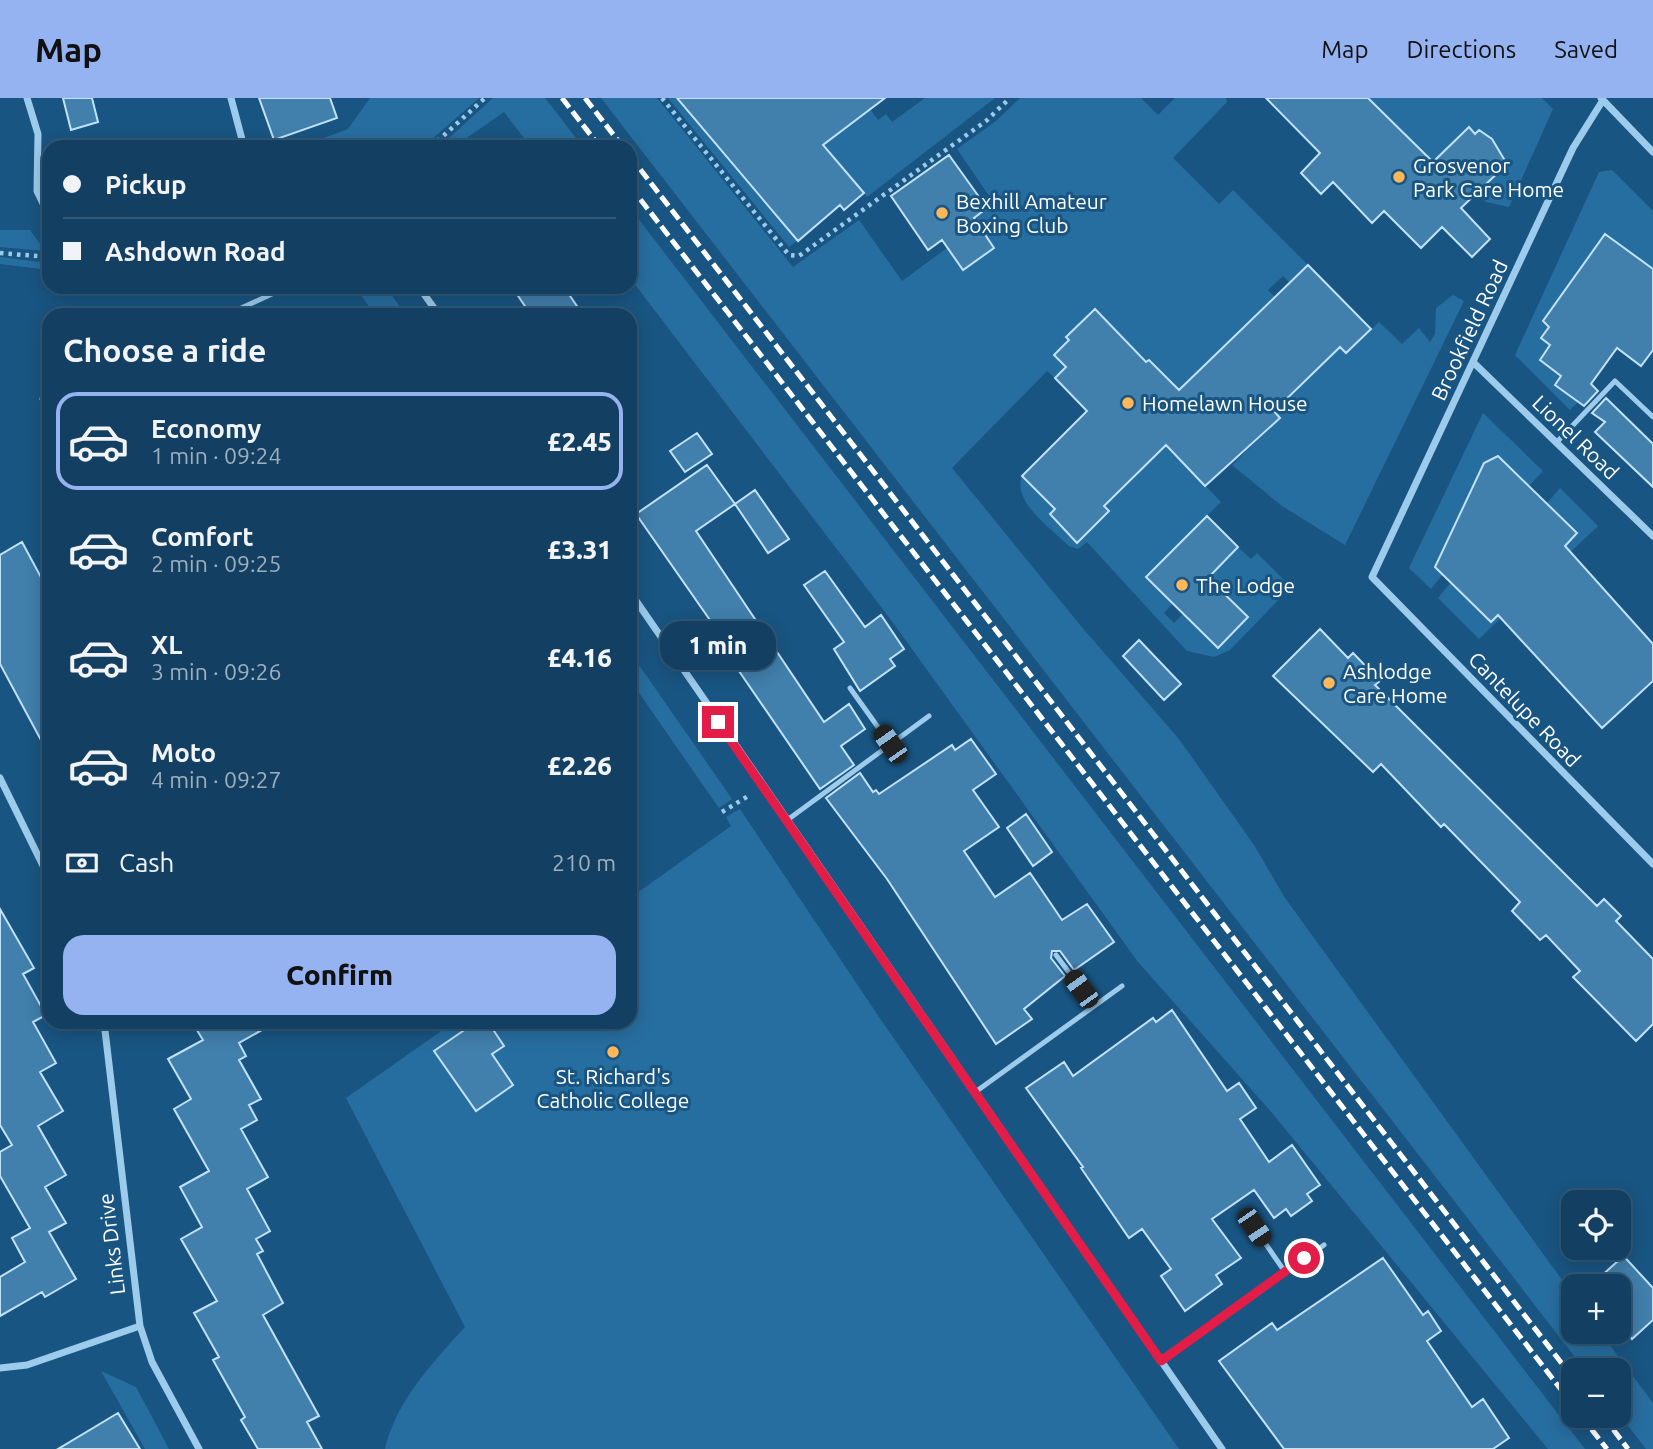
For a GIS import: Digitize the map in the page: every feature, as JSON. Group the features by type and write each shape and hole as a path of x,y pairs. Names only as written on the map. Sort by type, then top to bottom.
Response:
{"street":[{"path":"27,98 38,134 37,191 42,201"},
{"path":"231,98 242,140"},
{"path":"1602,99 1653,152"},
{"name":"Brookfield Road","path":"1372,577 1573,148 1602,99"},
{"name":"Lionel Road","path":"1474,363 1653,536"},
{"name":"Cantelupe Road","path":"1372,577 1653,864"},
{"path":"637,602 1222,1449"},
{"path":"0,778 42,864"},
{"name":"Links Drive","path":"105,1029 140,1326 152,1362 199,1449"},
{"path":"0,1368 27,1365 140,1326"}],"lane":[{"path":"241,308 272,294"},
{"path":"1556,443 1615,382 1653,417"},
{"path":"850,688 890,744"},
{"path":"786,821 929,716"},
{"path":"1056,955 1094,1006"},
{"path":"974,1093 1122,986"},
{"path":"1254,1227 1285,1272"},
{"path":"1161,1361 1324,1245"}],"path":[{"path":"439,140 485,98"},
{"path":"662,98 789,255 800,256 986,121 1010,98"},
{"path":"0,253 42,256"},
{"path":"722,812 762,786"}],"shaded area":[{"path":"370,98 479,98 431,140 319,140 348,129"},
{"path":"493,98 545,98 578,140 526,140 504,112 464,140 447,140"},
{"path":"601,98 657,98 793,267 859,220 902,281 947,248 963,270 994,248 974,218 994,203 957,149 996,121 1020,98 1141,98 1158,115 1175,98 1226,98 1227,102 1173,158 1219,204 1233,190 1308,265 1290,283 1283,276 1268,290 1275,297 1207,363 1186,412 1168,379 1149,360 1146,362 1069,340 1066,367 1055,378 1047,371 952,468 1080,625 1179,739 1254,845 1285,898 1561,1278 1561,1339 637,145 637,140 633,140"},
{"path":"668,98 677,98 798,240 789,247"},
{"path":"783,98 870,109 878,120 886,114 892,122 925,98 995,98 867,197"},
{"path":"1368,98 1542,98 1553,109 1509,207 1486,202 1477,193 1506,165 1492,139 1479,130 1475,134 1469,127 1433,162"},
{"path":"1612,170 1653,211 1653,269 1605,235 1585,261 1596,270 1557,302 1543,321 1549,327 1541,338 1550,345 1540,360 1561,376 1555,385 1578,402 1570,410 1515,355 1599,172"},
{"path":"637,217 1561,1418 1561,1428 1569,1428 1585,1449 1548,1449 1273,1114 1138,962 891,620 637,287"},
{"path":"0,230 30,230 42,251 0,247"},
{"path":"0,257 42,262 42,269 0,264"},
{"path":"360,294 391,294 401,308 370,308"},
{"path":"1453,295 1464,301 1345,545 1282,506 1232,465 1280,418 1274,411 1340,347 1347,353 1379,322 1402,344 1419,328 1430,342 1435,334 1436,308"},
{"path":"1483,413 1543,471 1529,486 1498,456 1484,463 1435,567 1443,574 1431,589 1409,568"},
{"path":"1166,445 1221,502 1146,576 1173,603 1164,613 1174,623 1183,614 1218,648 1248,617 1221,590 1205,581 1238,547 1251,559 1257,553 1291,587 1230,650 1214,657 1187,651 1087,542 1078,549 1069,546 1044,523 1028,505 1020,486 1022,476 1055,509 1050,514 1078,543 1109,512 1104,506"},
{"path":"1560,488 1598,526 1479,639 1438,598 1451,582 1548,563 1577,533 1547,503"},
{"path":"637,662 732,799 719,808 637,690"},
{"name":"St. Richard's Catholic College","path":"740,809 879,1017 1179,1449 385,1449 390,1431 417,1383 465,1327 346,1098 444,1029 637,1029 637,893 731,826 726,817"},
{"path":"1565,1344 1609,1344 1619,1358 1576,1358"},
{"path":"101,1371 136,1387 169,1449 145,1449"},
{"path":"1631,1374 1653,1403 1653,1449 1646,1449 1630,1428"}],"building":[{"path":"63,98 92,98 98,122 71,130"},
{"path":"259,98 330,98 337,118 274,140"},
{"path":"677,98 885,98 823,145 864,193 844,210 840,205 798,241"},
{"name":"Grosvenor Park Care Home","path":"1266,98 1368,98 1433,162 1469,127 1475,134 1479,130 1492,139 1507,164 1461,208 1490,239 1472,257 1442,227 1421,248 1384,211 1372,223 1333,182 1321,194 1301,173 1320,153"},
{"name":"Bexhill Amateur Boxing Club","path":"949,155 987,208 974,218 994,248 963,270 942,240 928,250 891,196"},
{"path":"1605,234 1653,269 1653,350 1641,366 1617,348 1591,384 1598,391 1584,406 1555,385 1561,376 1540,360 1550,345 1541,338 1549,327 1543,321"},
{"name":"Homelawn House","path":"1308,265 1371,329 1346,353 1340,347 1274,411 1280,418 1205,486 1166,445 1104,506 1109,511 1077,543 1050,514 1055,509 1022,476 1087,411 1055,378 1066,367 1054,355 1069,340 1066,337 1095,309 1146,362 1149,360 1179,390"},
{"path":"517,294 569,294 578,308 526,308"},
{"path":"1606,398 1653,444 1653,487 1595,432 1605,422 1592,413"},
{"path":"697,433 712,454 685,472 670,451"},
{"path":"1498,456 1577,533 1565,546 1653,644 1653,681 1602,728 1498,615 1491,622 1435,567 1484,463"},
{"path":"707,465 735,504 696,531 824,722 849,704 865,729 841,746 854,765 820,789 708,626 712,623 637,513"},
{"path":"755,490 789,539 768,553 735,504"},
{"name":"The Lodge","path":"1207,516 1238,547 1208,578 1248,617 1218,648 1146,577"},
{"path":"22,542 42,579 42,742 0,664 0,555"},
{"path":"825,571 865,627 881,615 904,649 890,659 895,666 860,691 834,649 844,642 804,585"},
{"path":"1320,629 1348,658 1353,653 1380,681 1375,685 1597,906 1604,899 1621,916 1616,921 1653,959 1653,1024 1636,1041 1573,977 1580,971 1546,935 1540,940 1512,911 1520,902 1444,824 1441,827 1381,764 1373,772 1273,676"},
{"path":"1139,640 1181,684 1164,700 1123,656"},
{"path":"971,739 996,774 973,790 999,827 964,851 995,897 1030,873 1062,920 1087,904 1114,942 1074,970 1060,951 1052,951 1051,958 1065,976 1024,1009 1032,1019 996,1044 887,879 826,798 860,773 873,792 876,790 879,794 952,745 955,750"},
{"path":"1026,814 1052,852 1033,866 1007,828"},
{"path":"0,909 34,968 23,974 42,1008 42,1017 33,1022 56,1063 40,1072 63,1111 38,1126 66,1175 45,1187 66,1223 49,1232 76,1279 45,1297 42,1292 0,1316 0,1277 25,1262 12,1238 30,1228 0,1176 0,1152 12,1145 0,1125"},
{"path":"1172,1010 1227,1091 1239,1083 1256,1108 1240,1119 1269,1162 1292,1145 1320,1185 1307,1194 1312,1201 1291,1216 1286,1209 1274,1218 1254,1190 1212,1219 1241,1258 1216,1275 1222,1284 1185,1311 1161,1276 1171,1269 1142,1229 1129,1238 1081,1168 1083,1167 1026,1088 1064,1062 1073,1076 1153,1018 1156,1022"},
{"path":"196,1029 264,1029 239,1043 246,1056 239,1060 261,1099 249,1105 257,1120 241,1129 268,1177 247,1189 270,1231 256,1239 263,1251 257,1254 283,1303 263,1315 319,1416 307,1422 322,1449 258,1449 241,1420 245,1417 213,1360 219,1357 194,1313 217,1301 181,1239 202,1227 180,1187 209,1171 174,1109 191,1099 168,1059 203,1040"},
{"path":"466,1029 493,1029 504,1046 492,1054 513,1085 476,1111 434,1051"},
{"path":"1383,1258 1423,1315 1428,1311 1441,1331 1427,1341 1472,1407 1483,1399 1509,1438 1493,1449 1284,1449 1219,1361 1272,1323 1277,1330"},
{"path":"1619,1260 1627,1260 1653,1288 1653,1320 1632,1339 1631,1274 1603,1274"},
{"path":"118,1413 140,1449 58,1449"}],"railway":[{"path":"562,98 595,140"},
{"path":"585,98 618,140"},
{"path":"637,165 1561,1362"},
{"path":"637,195 1561,1389"},
{"path":"1590,1428 1607,1449"},
{"path":"1612,1428 1628,1449"}],"place":[{"name":"Grosvenor Park Care Home","path":"1399,177"},
{"name":"Bexhill Amateur Boxing Club","path":"942,213"},
{"name":"Homelawn House","path":"1128,403"},
{"name":"The Lodge","path":"1182,585"},
{"name":"Ashlodge Care Home","path":"1329,683"},
{"name":"St. Richard's Catholic College","path":"613,1052"}],"route":[{"path":"718,722 1161,1361 1304,1258"}]}
